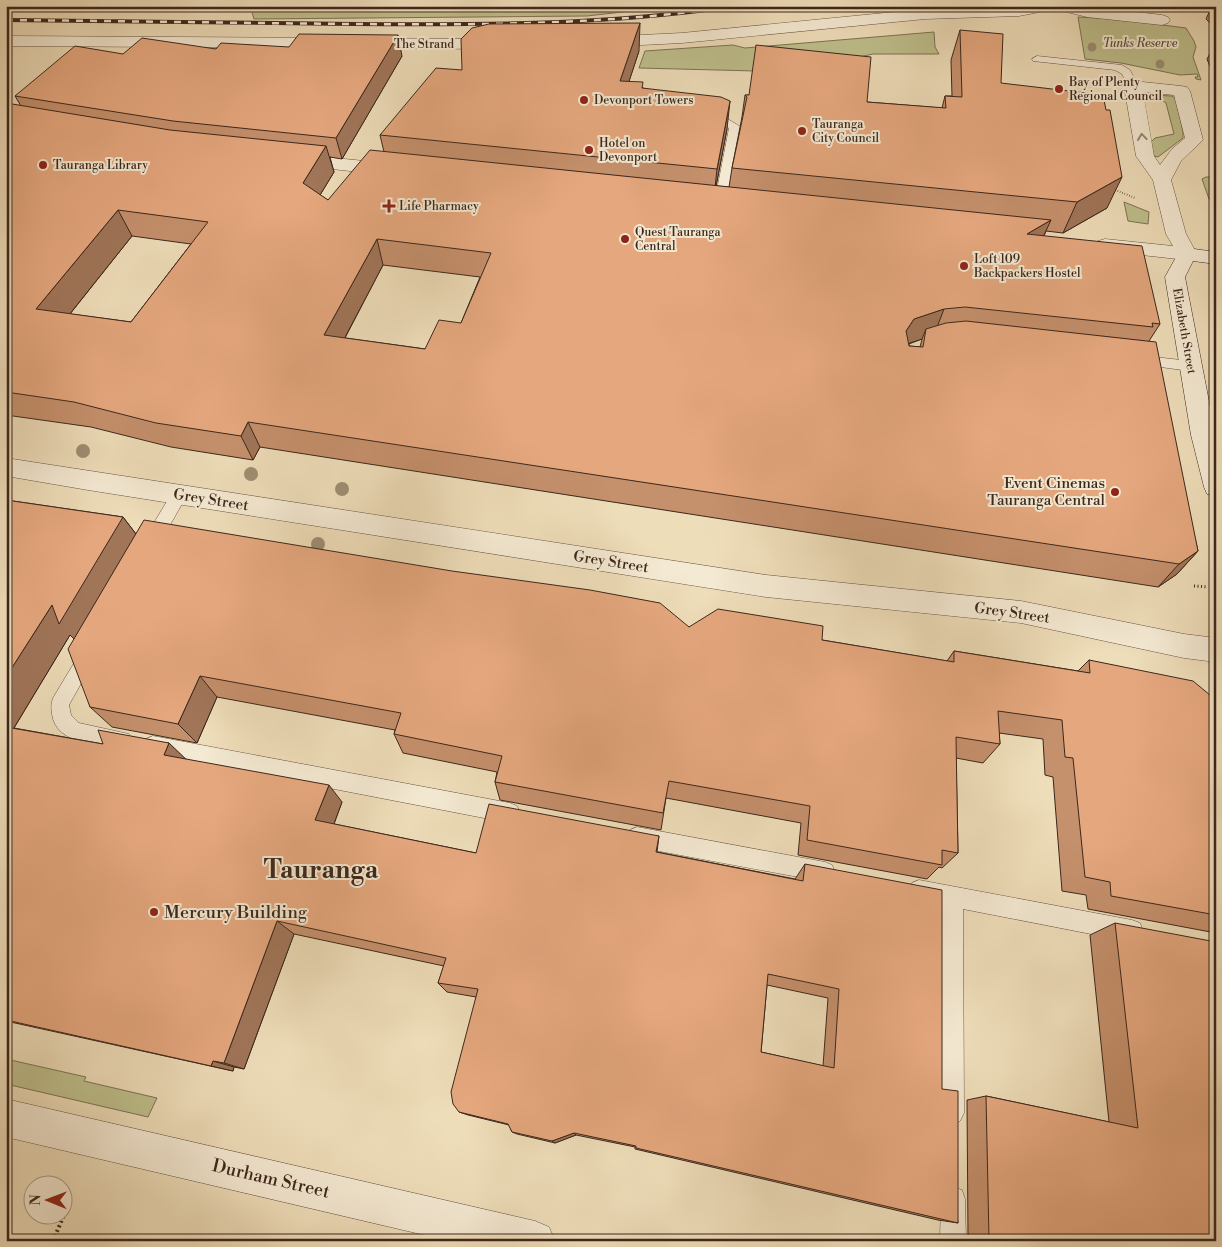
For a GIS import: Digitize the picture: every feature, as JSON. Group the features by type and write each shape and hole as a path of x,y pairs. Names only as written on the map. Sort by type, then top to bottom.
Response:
{"street":[{"path":"587,43 695,37 925,14 1020,12 1050,6"},
{"path":"1060,6 1087,12 1162,20"},
{"name":"The Strand","path":"6,41 518,44"},
{"path":"1162,180 1171,160 1178,151 1194,140 1181,90 1133,86 1145,156 1162,180 1176,234 1187,254"},
{"path":"280,159 408,172"},
{"path":"700,203 739,207"},
{"path":"1090,243 1216,258"},
{"name":"Elizabeth Street","path":"1187,254 1175,277 1203,435 1216,487"},
{"name":"Grey Street","path":"6,467 766,586 1021,612 1184,646 1216,650"},
{"name":"Durham Street","path":"6,1118 535,1241"}],"lane":[{"path":"1037,59 1118,67 1126,72 1133,86"},
{"path":"692,117 722,120 735,127 720,205"},
{"path":"1121,358 1190,366"},
{"path":"140,563 179,495"},
{"path":"98,638 60,704 62,719 74,730 533,817"},
{"path":"620,834 845,876"},
{"path":"903,887 1148,934"},
{"path":"952,896 952,1133"},
{"path":"953,1182 953,1241"}],"path":[{"path":"1113,189 1124,193"},
{"path":"1194,586 1208,587"},
{"path":"53,1241 60,1224"}],"green space":[{"path":"250,6 677,6 587,16 254,19"},
{"name":"Tunks Reserve","path":"1078,17 1116,19 1186,28 1196,47 1193,57 1201,80 1196,79 1195,77 1198,77 1197,74 1180,75 1121,63 1085,59"},
{"path":"934,32 935,47 939,54 873,54 842,61 756,71 639,68 645,51 733,45 745,48"},
{"path":"1148,96 1172,96 1176,99 1183,132 1183,138 1158,157 1154,156 1151,142 1155,138 1174,134 1166,103 1160,99 1148,101"},
{"path":"1216,177 1216,201 1209,199 1202,179"},
{"path":"1124,202 1149,212 1148,224 1128,221"},
{"path":"6,1059 86,1077 84,1081 157,1098 148,1117 6,1084"}],"building":[{"path":"640,23 620,81 643,82 642,88 721,97 730,101 717,169 380,135 436,68 462,70 461,39 472,28 489,24"},
{"path":"960,30 1003,34 1001,83 1103,95 1106,110 1110,110 1122,177 1077,202 732,168 747,97 745,95 749,95 756,45 871,57 867,102 946,108 945,96 962,97"},
{"path":"299,34 398,35 336,138 173,121 15,96 75,46 123,54 142,38 216,49 221,43 289,47"},
{"path":"6,103 170,130 326,146 303,183 328,200 370,150 1051,220 1027,234 1142,246 1160,324 1152,323 1153,327 965,307 944,309 914,319 906,331 909,346 923,347 926,329 946,323 966,321 1156,342 1198,551 1179,564 248,422 241,436 156,423 74,402 6,392","holes":["118,210 208,222 131,322 36,309","377,239 491,253 461,323 439,320 425,349 324,335"]},
{"path":"6,500 123,517 59,624 52,605 6,677"},
{"path":"144,520 452,571 590,590 660,603 689,627 718,609 823,626 822,640 954,662 954,651 1090,673 1089,660 1193,681 1216,700 1216,915 1111,896 1110,882 1085,877 1073,758 1065,757 1062,720 998,711 1000,744 956,737 958,853 942,850 942,865 807,840 810,806 669,781 663,813 495,782 502,756 394,734 401,713 200,676 178,724 90,707 68,649"},
{"path":"6,727 103,744 98,730 169,743 164,755 329,785 315,820 476,853 489,804 659,836 656,852 803,881 805,864 942,890 942,1089 958,1091 958,1223 574,1133 552,1141 512,1132 508,1124 459,1112 453,1104 451,1092 478,989 438,983 446,958 277,921 224,1063 213,1061 211,1066 6,1020","holes":["768,974 839,989 834,1068 761,1052"]},
{"path":"1115,923 1216,942 1216,1241 998,1241 989,1239 986,1096 1138,1128"}],"railway":[{"path":"6,20 497,24 640,17 735,6"}],"place":[{"name":"Bay of Plenty Regional Council","path":"1059,89"},
{"name":"Devonport Towers","path":"584,100"},
{"name":"Tauranga City Council","path":"802,131"},
{"name":"Hotel on Devonport","path":"589,150"},
{"name":"Tauranga Library","path":"43,165"},
{"name":"Life Pharmacy","path":"389,206"},
{"name":"Quest Tauranga Central","path":"625,239"},
{"name":"Loft 109 Backpackers Hostel","path":"964,266"},
{"name":"Event Cinemas Tauranga Central","path":"1115,492"},
{"name":"Mercury Building","path":"154,912"}],"district":[{"name":"Tauranga","path":"321,870"}]}
